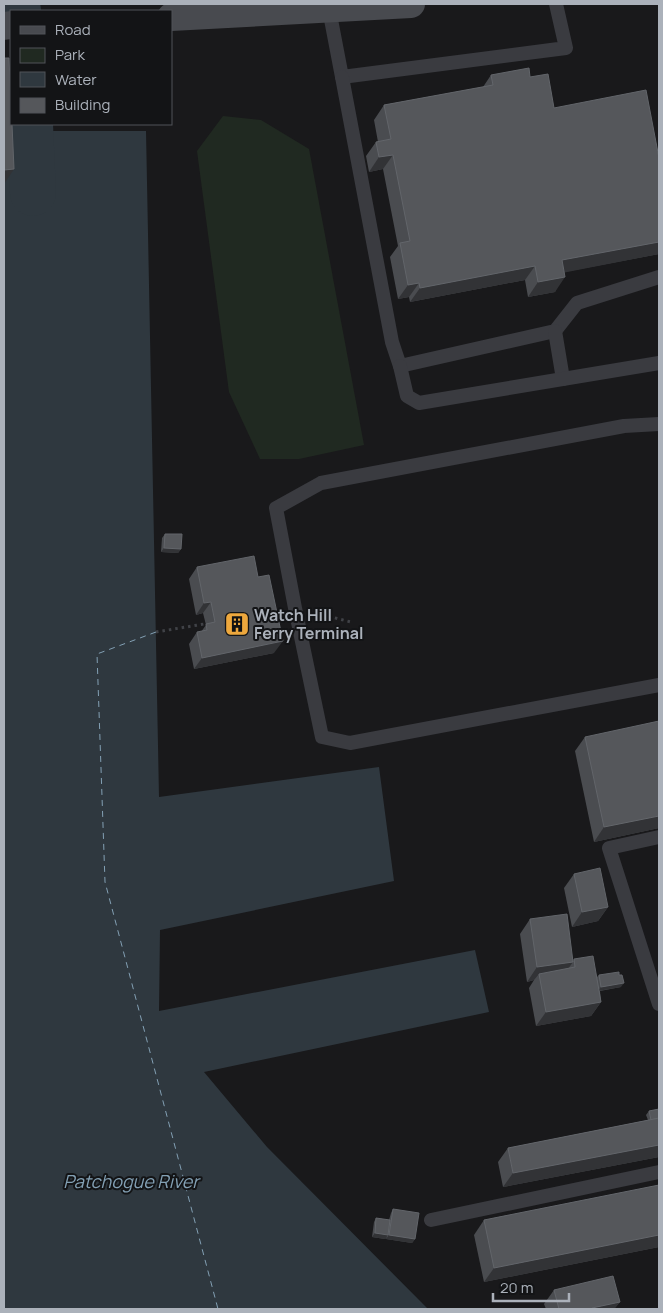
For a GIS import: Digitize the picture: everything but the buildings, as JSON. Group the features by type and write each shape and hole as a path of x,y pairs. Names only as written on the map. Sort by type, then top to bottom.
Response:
{"main road":[{"path":"172,17 411,4"}],"lane":[{"path":"342,77 566,48 556,4"},
{"path":"329,9 392,342 407,396 419,403 659,363"},
{"path":"400,366 555,331 576,304 659,276"},
{"path":"555,331 563,379"},
{"path":"659,424 624,426 321,482 276,508 322,736 350,743 659,685"},
{"path":"659,837 609,848 659,1004"},
{"path":"431,1220 659,1172"}],"path":[{"path":"295,608 351,622"},
{"path":"156,632 214,622"}],"green space":[{"path":"223,116 261,120 309,149 364,445 299,459 260,459 229,392 197,151"}],"water":[{"name":"Patchogue River","path":"4,131 146,131 159,797 379,767 394,881 160,930 159,1011 475,950 489,1012 204,1072 267,1147 428,1309 4,1309"}],"waterway":[{"name":"Patchogue River","path":"17,4 18,10"},
{"path":"30,125 33,193"}],"ferry route":[{"path":"156,632 97,654 105,882 218,1309"}],"place":[{"name":"Watch Hill Ferry Terminal","path":"237,624"}]}
